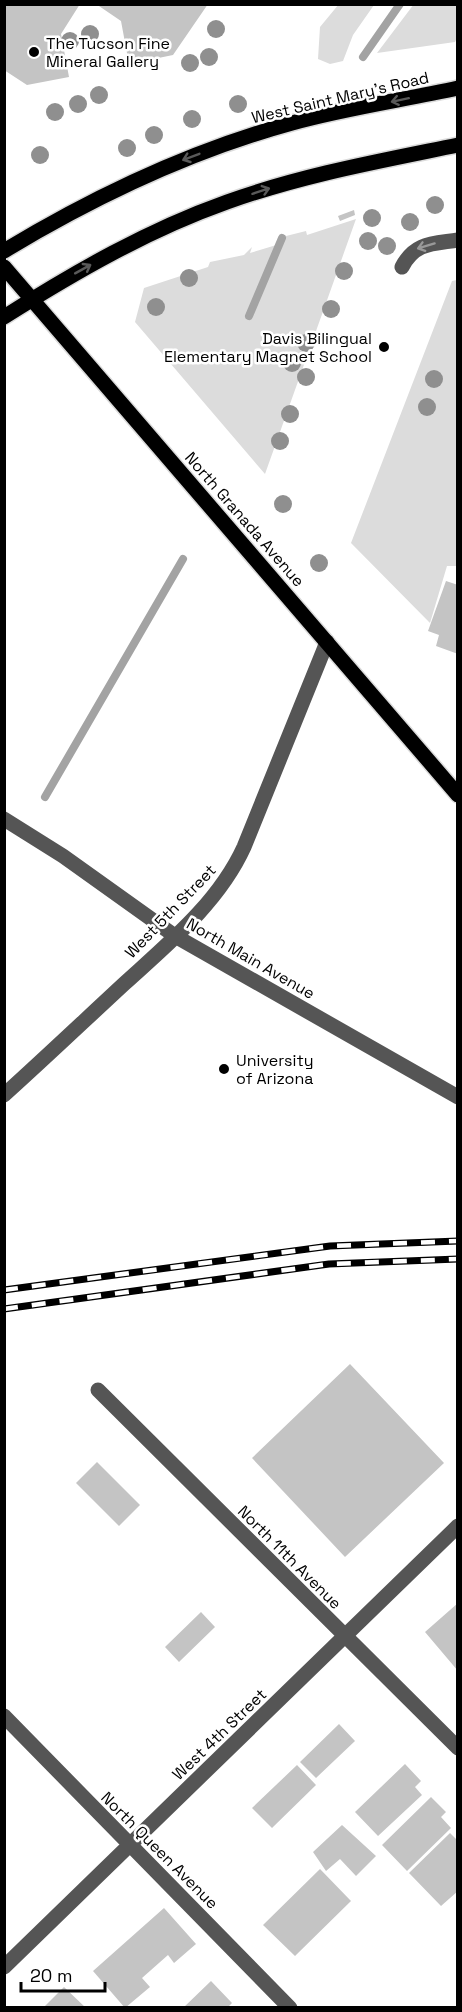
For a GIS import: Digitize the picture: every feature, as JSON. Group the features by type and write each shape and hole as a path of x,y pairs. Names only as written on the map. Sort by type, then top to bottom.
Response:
{"main road":[{"name":"West Saint Mary's Road","path":"4,251 117,189 227,143 294,123 458,88"},
{"path":"4,316 96,262 158,230 226,202 274,186 458,145"},
{"name":"North Granada Avenue","path":"4,267 457,794"}],"street":[{"path":"402,267 409,255 420,246 458,240"},
{"name":"West 5th Street","path":"4,1095 175,936 230,875 241,854 327,642"},
{"name":"North Main Avenue","path":"4,819 71,862 175,936 458,1097"},
{"name":"North 11th Avenue","path":"98,1390 458,1748"},
{"name":"West 4th Street","path":"4,1967 458,1526"},
{"name":"North Queen Avenue","path":"4,1716 290,2007"}],"shaded area":[{"path":"339,4 374,5 353,35 343,61 330,64 318,59 320,27"},
{"path":"414,4 457,5 455,42 377,53"},
{"path":"356,219 265,474 135,322 144,288 208,267 210,262 244,255 252,247 250,253 283,243 286,236 306,231 307,235"},
{"path":"457,280 457,566 447,566 430,623 351,543 452,281"}],"building":[{"name":"The Tucson Fine Mineral Gallery","path":"7,4 80,4 61,34 69,77 27,85 4,70 4,8"},
{"name":"The Tucson Fine Mineral Gallery","path":"96,4 208,4 173,55 129,64 121,21"},
{"path":"354,210 355,215 340,221 338,216"},
{"path":"446,581 458,585 458,654 436,646 439,635 428,631"},
{"path":"350,1364 444,1463 345,1557 252,1458"},
{"path":"97,1462 140,1505 119,1526 76,1483"},
{"path":"458,1603 458,1671 425,1632"},
{"path":"201,1612 215,1627 179,1662 165,1647"},
{"path":"339,1724 355,1741 316,1778 300,1762"},
{"path":"405,1764 421,1781 415,1787 422,1795 378,1836 355,1812"},
{"path":"297,1765 316,1785 272,1828 252,1808"},
{"path":"431,1797 446,1812 441,1817 451,1828 407,1871 382,1845"},
{"path":"342,1825 376,1856 356,1876 340,1859 326,1871 313,1852"},
{"path":"450,1833 458,1841 458,1891 441,1906 409,1873"},
{"path":"320,1869 351,1901 295,1956 263,1925"},
{"path":"164,1908 196,1944 174,1963 168,1955 142,1978 150,1987 125,2008 93,1971"},
{"path":"211,1981 232,2003 227,2008 183,2008"},
{"path":"64,1987 86,2008 43,2008"}],"waterway":[{"path":"363,57 400,4"},
{"path":"249,316 282,238"},
{"path":"45,797 183,559"}],"railway":[{"path":"4,1290 330,1246 458,1241"},
{"path":"4,1309 329,1264 458,1259"}],"place":[{"name":"The Tucson Fine Mineral Gallery","path":"34,52"},
{"name":"Davis Bilingual Elementary Magnet School","path":"384,347"},
{"name":"University of Arizona","path":"224,1069"}]}
